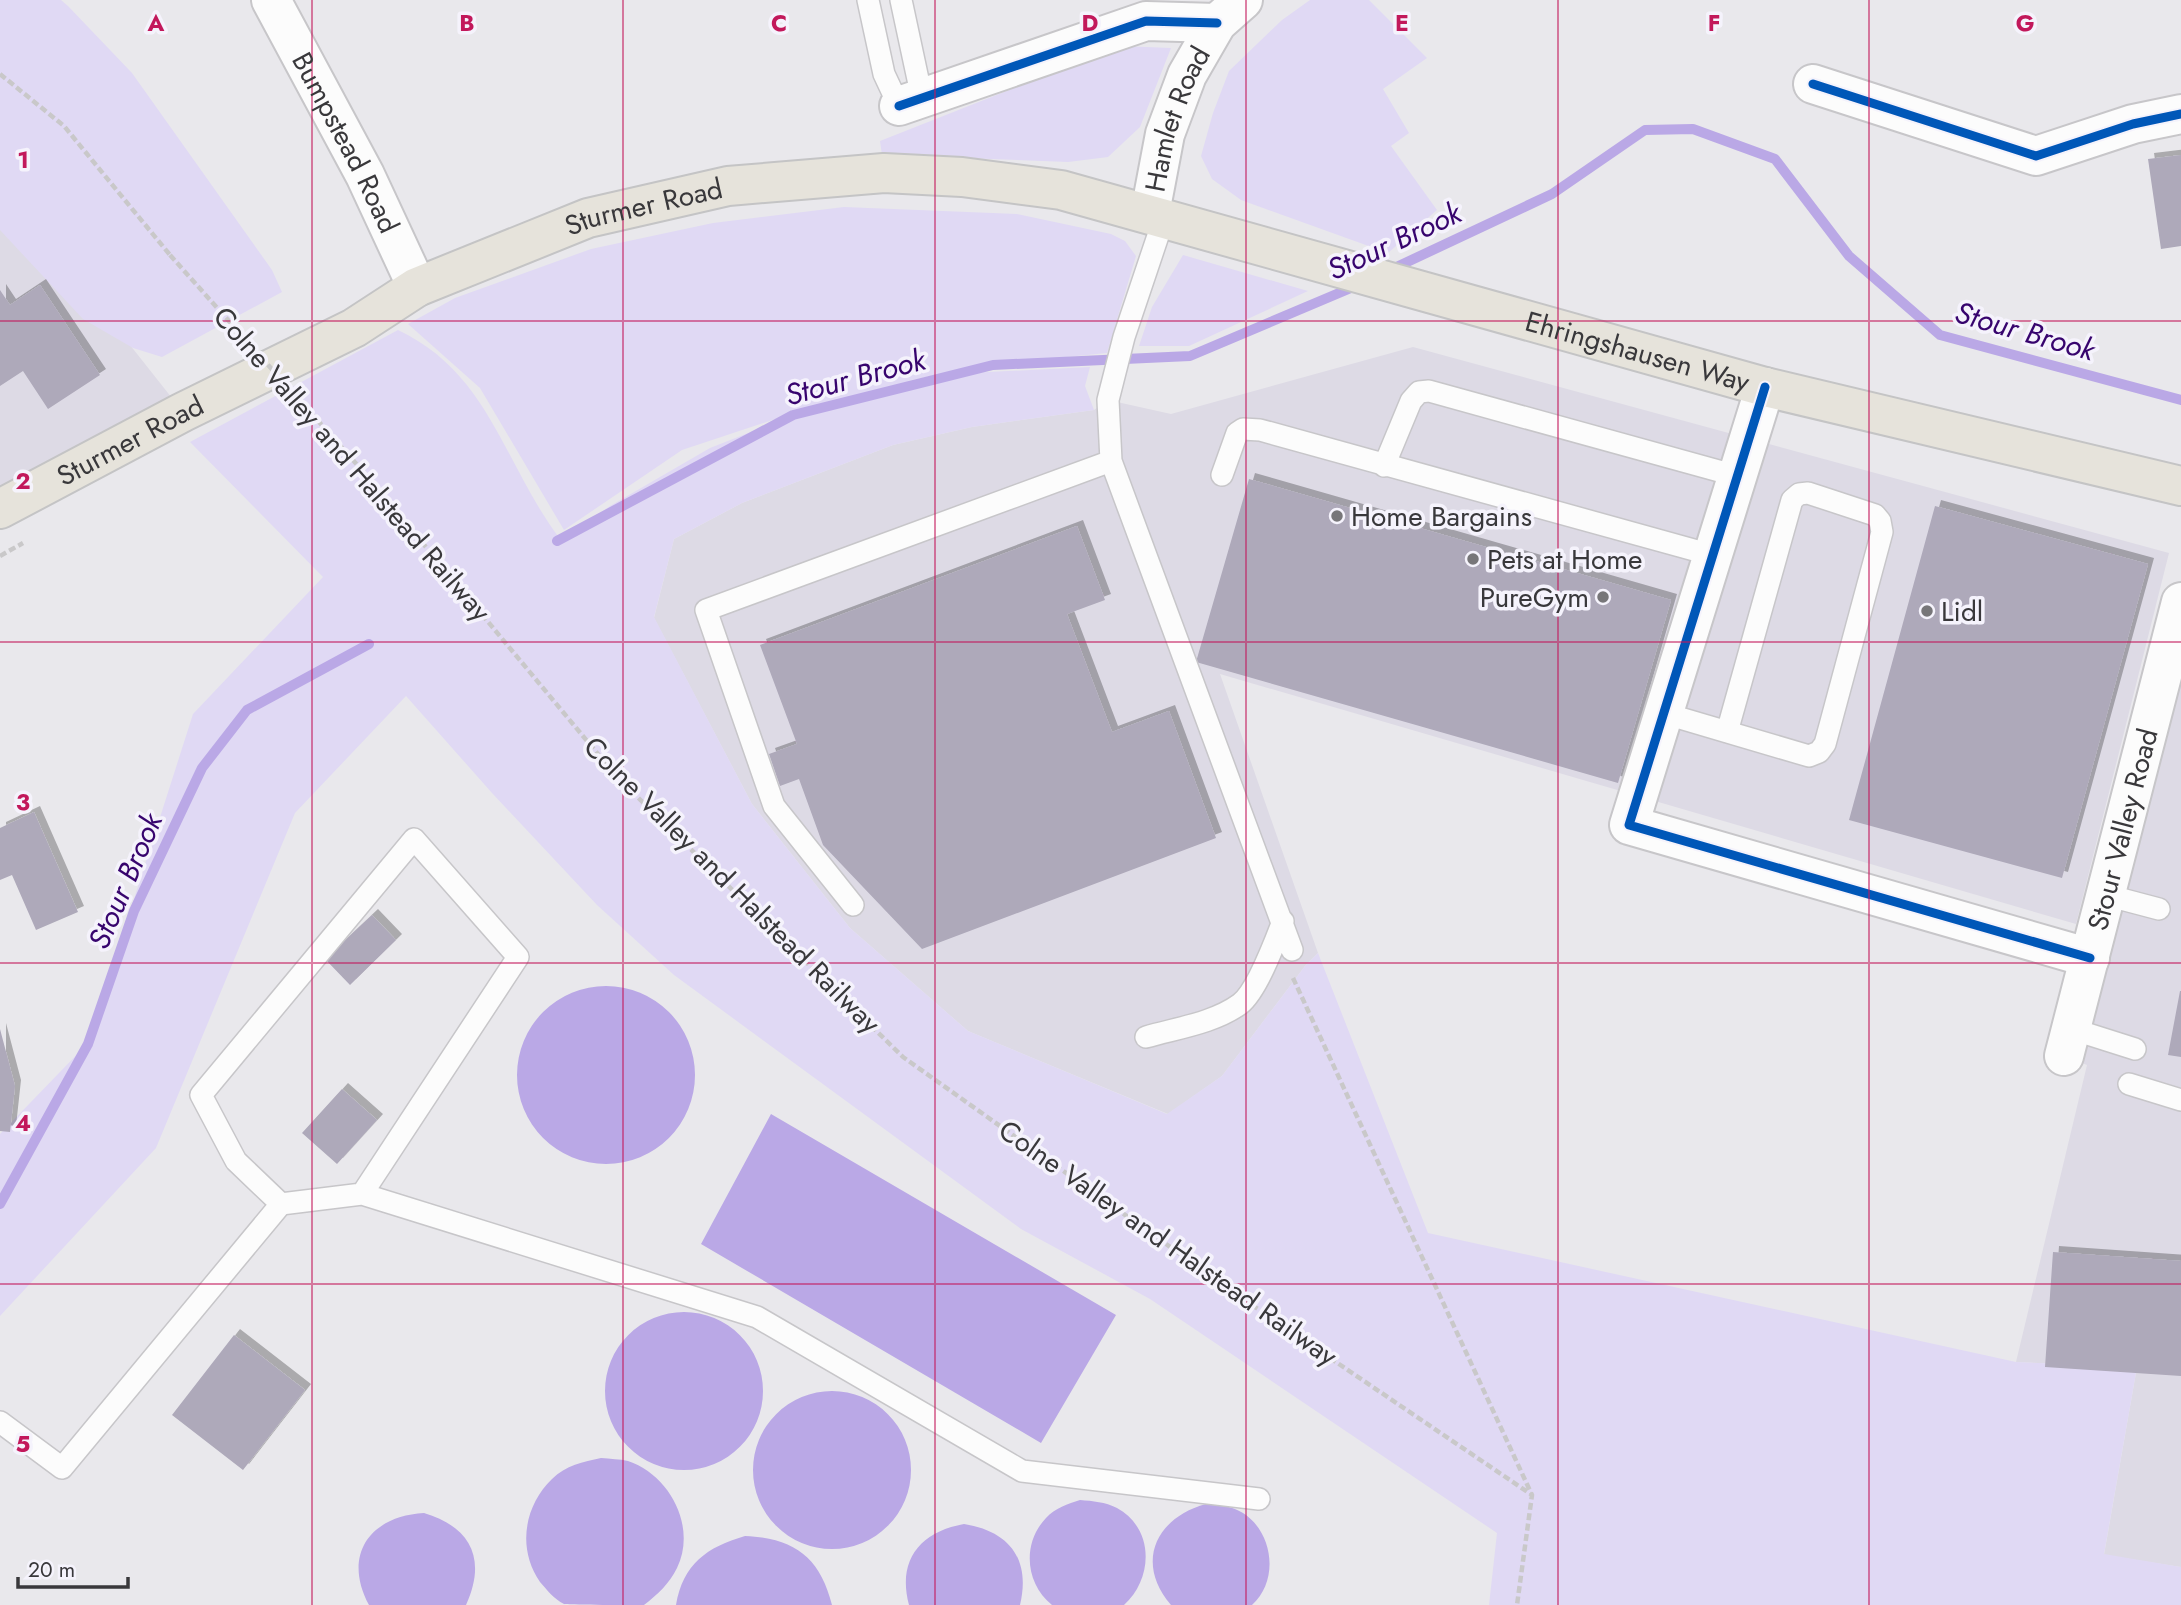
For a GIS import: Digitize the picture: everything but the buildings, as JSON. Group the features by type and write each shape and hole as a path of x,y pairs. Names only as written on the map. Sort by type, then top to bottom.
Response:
{"main road":[{"name":"Sturmer Road","path":"0,509 183,412 354,328 417,286 588,218 728,186 821,176 884,173 962,177 1060,190 1341,268"},
{"name":"Ehringshausen Way","path":"1341,268 1765,387 2181,486"}],"street":[{"name":"Bumpstead Road","path":"271,0 365,175 417,286"},
{"path":"911,102 1146,20 1230,12"},
{"name":"Hamlet Road","path":"1157,216 1165,134 1187,75 1230,12"},
{"path":"1813,84 2036,156 2133,124 2181,114"},
{"path":"1765,387 1629,825 2090,958"},
{"name":"Stour Valley Road","path":"2068,1042 2181,602"}],"lane":[{"path":"868,0 884,74 911,102"},
{"path":"901,0 911,102"},
{"path":"1157,216 1108,400 1111,461 1292,950"},
{"path":"1384,466 1411,401 1419,392 1429,391 1737,476"},
{"path":"1222,475 1237,433 1243,429 1260,430 1713,555"},
{"path":"853,905 774,806 706,610 1111,461"},
{"path":"1663,713 1727,732 1809,756 1819,752 1825,744 1882,533 1880,521 1875,515 1808,494 1799,494 1792,500 1727,732"},
{"path":"281,1204 236,1161 201,1095 414,839 518,957 362,1194"},
{"path":"2106,895 2159,909"},
{"path":"1146,1037 1218,1016 1242,1003 1266,965 1283,921"},
{"path":"2068,1042 2135,1049"},
{"path":"2129,1084 2181,1101"},
{"path":"0,1422 62,1468 281,1204 362,1194 757,1317 1022,1471 1259,1500"}],"path":[{"path":"280,398 292,392"},
{"path":"0,556 24,543"},
{"path":"1292,950 1292,975 1532,1495 1517,1605"}],"shaded area":[{"path":"0,0 61,0 68,6 132,73 272,270 282,292 162,357 133,348 83,319 0,230"},
{"path":"1310,0 1369,0 1427,58 1383,89 1409,133 1391,146 1437,210 1388,253 1241,200 1212,179 1201,156 1229,71 1282,20"},
{"path":"1121,46 1171,48 1140,127 1108,157 1068,162 882,155 880,141"},
{"path":"0,186 9,192 183,412 0,509"},
{"path":"844,207 1017,214 1111,234 1125,241 1136,256 1107,353 975,366 908,381 948,374 1090,367 1085,386 1094,410 972,427 893,445 742,503 674,539 654,617 752,804 850,928 968,1031 1167,1114 1222,1076 1305,966 1318,953 1428,1233 2016,1362 2137,1367 2104,1554 2181,1567 2181,1605 1489,1605 1497,1533 1150,1299 1021,1229 674,975 597,905 406,696 295,813 156,1148 0,1316 0,1134 88,1043 193,714 323,577 190,442 398,330 429,349 455,371 475,396 493,423 541,511 561,540 610,506 710,448 827,402 682,450 564,530 480,388 408,324 455,298 591,249 713,223"},
{"path":"1183,255 1308,291 1189,346 1139,346 1152,307"},
{"path":"1413,347 2169,553 2076,924 1220,674 1318,953 1305,966 1222,1076 1168,1114 968,1031 850,928 752,804 654,618 674,539 742,503 893,445 972,427 1094,410 1108,400 1171,414"},
{"path":"2181,602 2181,1567 2104,1555 2137,1367 2016,1362 2087,1065 2064,1056"},
{"path":"606,986 640,992 669,1012 689,1041 695,1075 689,1109 669,1138 640,1158 606,1164 572,1158 543,1138 523,1109 517,1075 523,1041 543,1012 572,992"},
{"path":"771,1114 1116,1315 1041,1443 701,1244"},
{"path":"684,1312 714,1318 740,1335 757,1361 763,1391 757,1421 740,1447 714,1464 684,1470 654,1464 628,1447 611,1421 605,1391 611,1361 628,1335 654,1318"},
{"path":"832,1391 862,1397 888,1414 905,1440 911,1470 905,1500 888,1526 862,1543 832,1549 802,1543 776,1526 759,1500 753,1470 759,1440 776,1414 802,1397"},
{"path":"601,1458 628,1461 656,1478 676,1504 681,1520 684,1536 677,1568 663,1588 644,1605 564,1604 540,1582 528,1556 527,1528 535,1502 543,1490 563,1470"},
{"path":"1080,1500 1117,1508 1138,1528 1144,1541 1145,1568 1134,1594 1124,1605 1052,1605 1036,1586 1030,1551 1038,1528 1053,1512"},
{"path":"1206,1504 1225,1506 1243,1513 1261,1532 1267,1545 1269,1571 1266,1583 1261,1595 1252,1605 1171,1605 1160,1589 1154,1573 1153,1558 1163,1531 1188,1511"},
{"path":"424,1513 453,1527 471,1547 475,1573 466,1605 369,1605 361,1587 359,1570 360,1555 366,1541 376,1530 389,1522"},
{"path":"964,1524 993,1533 1013,1550 1022,1574 1020,1605 909,1605 906,1574 916,1551 924,1541 935,1534"},
{"path":"745,1536 778,1541 802,1553 820,1574 832,1605 676,1605 684,1578 699,1559 731,1540"}],"waterway":[{"name":"Stour Brook","path":"1388,271 1552,194 1645,130 1693,129 1775,159 1849,256 1940,335 2181,400"},
{"name":"Stour Brook","path":"557,541 793,415 993,365 1190,356 1358,285"},
{"name":"Stour Brook","path":"0,1204 88,1044 134,911 202,768 247,710 369,644"}],"cycle path":[{"path":"899,106 1146,21 1217,23"},
{"path":"1813,84 2036,156 2133,124 2181,114"},
{"path":"1765,387 1629,825 2090,958"}],"place":[{"name":"Home Bargains","path":"1337,516"},
{"name":"Pets at Home","path":"1473,559"},
{"name":"PureGym","path":"1603,597"},
{"name":"Lidl","path":"1927,611"}]}
